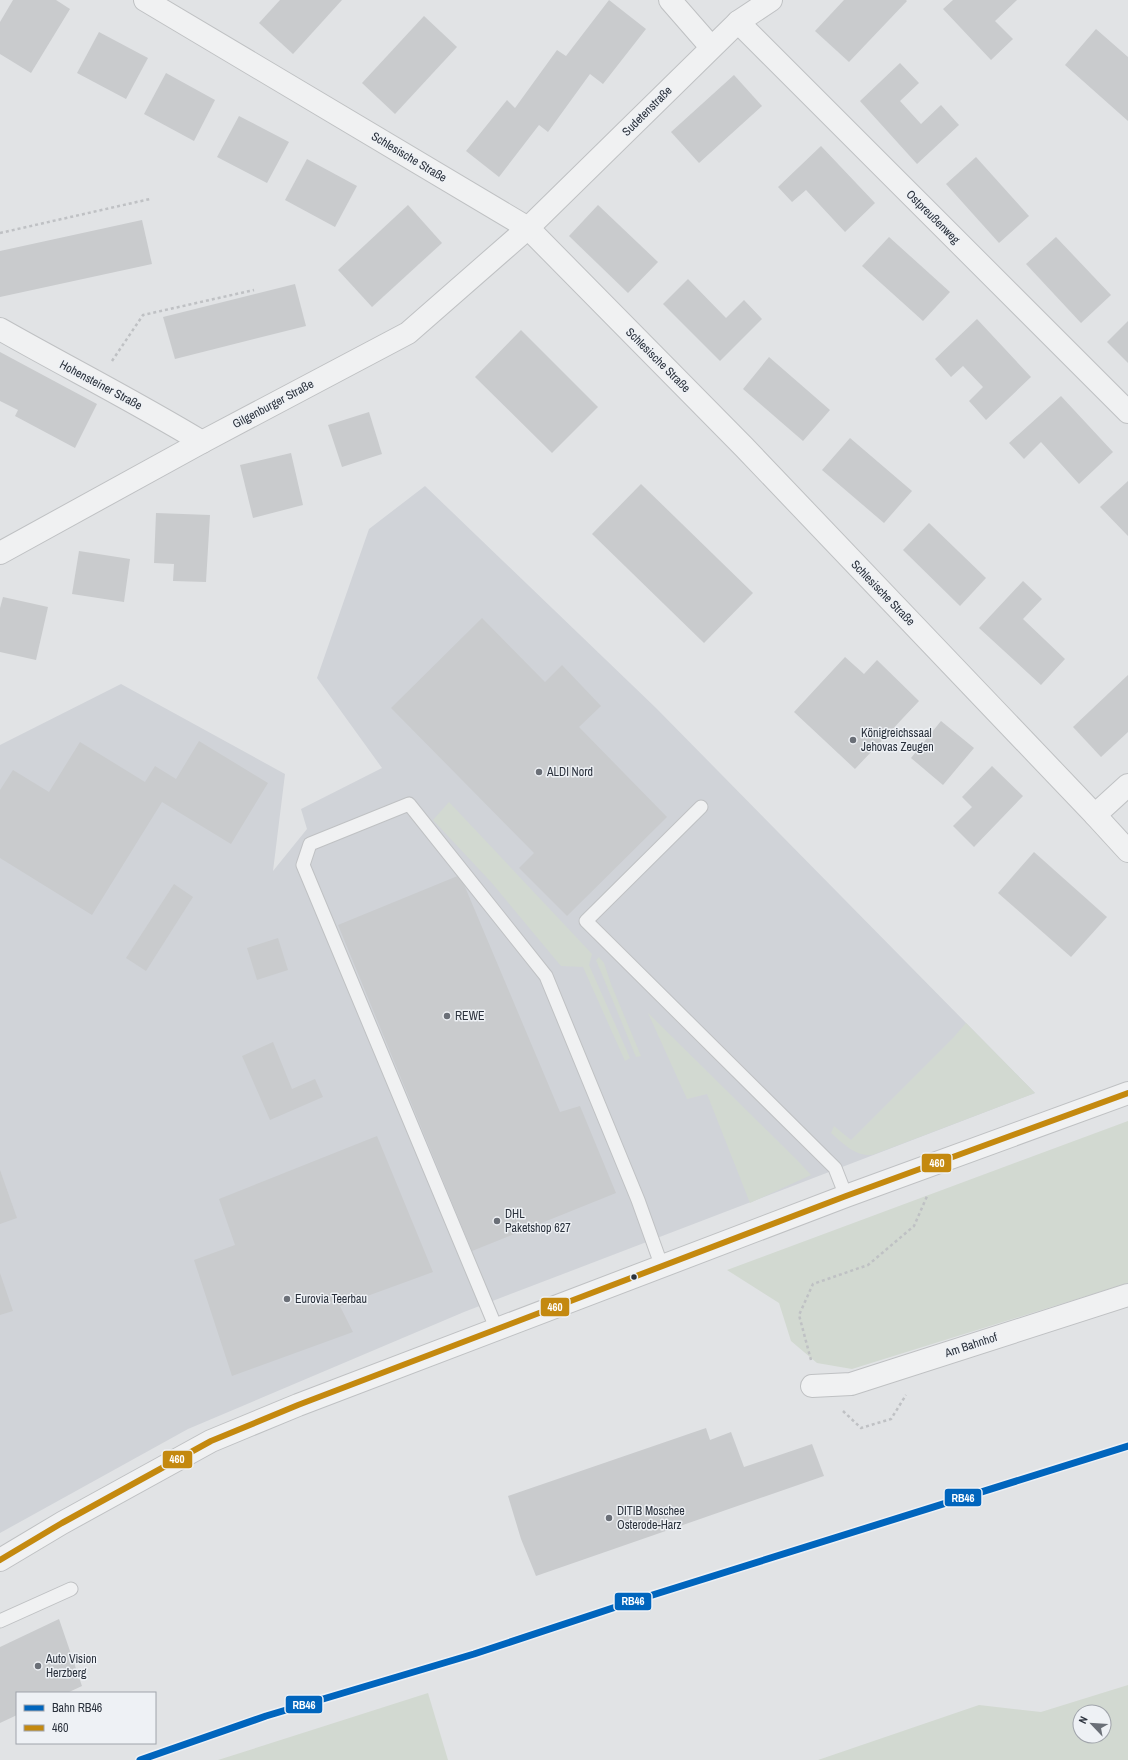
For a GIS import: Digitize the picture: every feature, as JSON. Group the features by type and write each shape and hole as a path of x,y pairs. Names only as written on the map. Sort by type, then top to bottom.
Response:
{"street":[{"name":"Schlesische Straße","path":"145,0 528,228 744,447 1096,815 1128,851"},
{"path":"670,0 711,47"},
{"name":"Sudetenstraße","path":"528,228 711,47 738,22 771,0"},
{"name":"Ostpreußenweg","path":"738,22 1128,412"},
{"name":"Gilgenburger Straße","path":"0,553 202,442 408,333 528,228"},
{"name":"Hohensteiner Straße","path":"0,330 153,412 202,442"},
{"path":"1096,815 1128,785"},
{"path":"0,1560 62,1523 211,1441 298,1405 846,1196 1128,1093"},
{"name":"Am Bahnhof","path":"815,1386 851,1384 1128,1295"}],"lane":[{"path":"497,1330 303,865 310,844 409,804 546,976 638,1200 662,1266"},
{"path":"701,807 586,921 835,1168 846,1196"},
{"path":"0,1621 71,1589"}],"path":[{"path":"0,233 150,200"},
{"path":"97,383 143,316 254,290"},
{"path":"815,1386 799,1315 813,1284 868,1265 914,1226 928,1194 922,1169"}],"shaded area":[{"path":"425,486 656,708 1035,1093 464,1312 188,1429 0,1533 0,745 121,684 285,774 273,871 307,829 301,809 382,768 317,678 369,529"},
{"path":"449,802 592,954 589,965 630,1058 625,1061 583,967 561,966 491,882 433,820"},
{"path":"599,957 604,963 611,984 641,1056 636,1057 596,960"},
{"path":"648,1013 811,1175 750,1203 707,1094 687,1099"},
{"path":"966,1023 1035,1093 872,1155 860,1154 845,1145 831,1133 834,1126 851,1140 953,1038"},
{"path":"1128,1121 1128,1283 852,1369 817,1363 791,1341 779,1303 727,1270"},
{"path":"1128,1685 1128,1760 818,1760 979,1705 1041,1712"},
{"path":"428,1693 448,1760 218,1760"}],"building":[{"path":"13,0 56,0 70,9 31,73 0,54 0,22"},
{"path":"280,0 342,0 293,54 259,23"},
{"path":"609,0 646,29 603,84 590,74 548,132 539,125 499,177 466,151 507,100 515,108 557,50 566,56"},
{"path":"844,0 907,1 849,62 815,31"},
{"path":"953,0 1017,0 995,21 1013,39 991,60 943,9"},
{"path":"424,16 457,47 395,114 362,83"},
{"path":"1096,29 1128,57 1128,121 1065,65"},
{"path":"99,32 148,58 126,99 77,73"},
{"path":"900,63 919,83 900,101 921,124 941,105 959,125 917,164 860,101"},
{"path":"166,73 215,100 194,141 144,114"},
{"path":"734,75 762,106 699,163 671,132"},
{"path":"239,116 289,142 267,183 217,157"},
{"path":"821,146 875,203 845,232 806,190 792,202 778,187"},
{"path":"976,157 1029,216 999,243 946,184"},
{"path":"307,159 357,186 335,227 285,200"},
{"path":"408,205 442,243 372,307 338,270"},
{"path":"598,205 658,262 628,293 569,236"},
{"path":"142,220 152,264 0,297 0,251"},
{"path":"889,237 950,292 923,321 862,266"},
{"path":"1056,237 1111,295 1081,323 1026,264"},
{"path":"688,279 726,318 744,300 762,319 720,361 663,304"},
{"path":"295,284 306,326 175,359 163,317"},
{"path":"977,319 1031,377 986,420 969,401 983,387 963,366 951,377 935,359"},
{"path":"1128,321 1128,363 1107,342"},
{"path":"521,330 598,407 552,453 475,377"},
{"path":"0,352 97,404 75,448 15,416 18,410 0,401"},
{"path":"769,357 830,410 803,441 743,389"},
{"path":"1061,396 1113,452 1079,484 1041,442 1024,459 1009,443"},
{"path":"369,412 382,454 342,467 328,425"},
{"path":"850,438 912,491 884,523 822,470"},
{"path":"291,453 303,505 253,518 240,465"},
{"path":"1128,481 1128,536 1100,507"},
{"path":"641,484 753,593 704,643 592,534"},
{"path":"156,513 210,515 206,582 173,581 174,564 154,563"},
{"path":"929,523 986,578 960,606 903,550"},
{"path":"79,551 130,559 124,602 72,594"},
{"path":"1023,581 1042,599 1023,619 1065,659 1041,685 979,628"},
{"path":"3,597 48,607 36,660 0,652 0,608"},
{"name":"ALDI Nord","path":"482,618 545,682 562,665 601,706 579,727 667,817 567,916 519,868 534,853 391,708"},
{"name":"Königreichssaal Jehovas Zeugen","path":"845,657 864,674 877,660 919,701 855,769 794,712"},
{"path":"1128,675 1128,732 1101,757 1073,727"},
{"path":"941,721 974,748 943,785 911,758"},
{"path":"199,741 268,783 231,844 162,802 92,915 0,858 0,790 13,770 49,792 80,742 145,782 155,766 176,779"},
{"path":"992,766 1023,796 974,847 953,826 972,807 962,797"},
{"path":"1034,852 1107,917 1071,957 998,893"},
{"name":"REWE","path":"460,875 560,1112 580,1106 616,1193 472,1251 338,925"},
{"path":"174,884 193,897 146,971 126,958"},
{"path":"278,938 288,970 257,980 247,948"},
{"path":"273,1042 292,1089 315,1079 323,1097 270,1120 242,1056"},
{"path":"377,1136 433,1272 340,1306 353,1332 232,1376 194,1260 235,1245 219,1199"},
{"path":"0,1170 17,1218 0,1224"},
{"path":"0,1273 13,1311 0,1315"},
{"name":"DITIB Moschee Osterode-Harz","path":"706,1428 710,1440 731,1432 744,1467 812,1444 824,1476 536,1576 521,1539 508,1496"},
{"name":"Auto Vision Herzberg","path":"59,1619 82,1686 69,1692 16,1692 16,1715 0,1723 0,1647"}],"rail line":[{"name":"RB46","path":"140,1760 266,1716 474,1654 643,1598 1128,1446"}],"transit line":[{"name":"460","path":"0,1560 62,1523 211,1441 298,1405 846,1196 1128,1093"}],"place":[{"name":"Königreichssaal Jehovas Zeugen","path":"853,740"},
{"name":"ALDI Nord","path":"539,772"},
{"name":"REWE","path":"447,1016"},
{"name":"DHL Paketshop 627","path":"497,1221"},
{"name":"Eurovia Teerbau","path":"287,1299"},
{"name":"DITIB Moschee Osterode-Harz","path":"609,1518"},
{"name":"Auto Vision Herzberg","path":"38,1666"}]}
